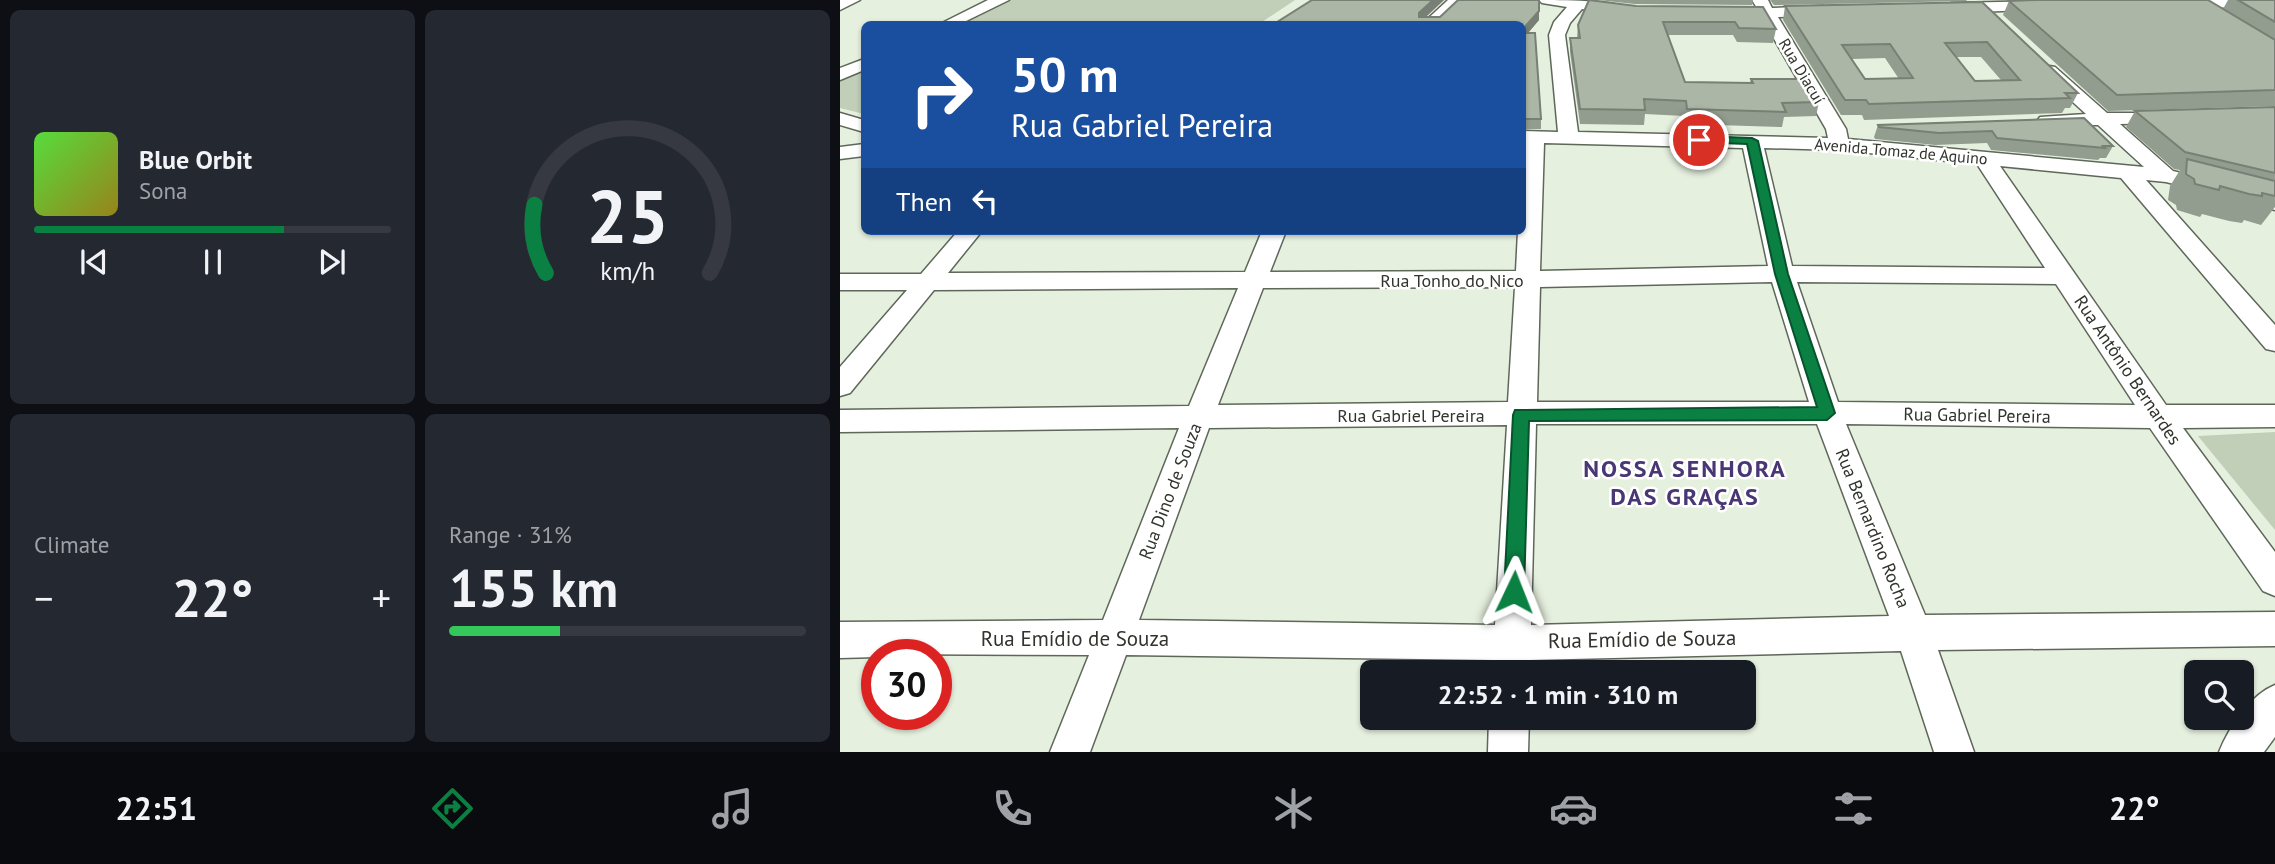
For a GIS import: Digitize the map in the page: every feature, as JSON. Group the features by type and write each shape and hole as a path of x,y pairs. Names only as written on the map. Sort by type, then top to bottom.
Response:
{"street":[{"path":"840,5 852,0"},
{"path":"955,21 1001,0"},
{"path":"1433,21 1457,0"},
{"path":"1547,0 1645,12"},
{"path":"2154,4 2192,1 2275,2"},
{"path":"2192,1 2217,18"},
{"path":"1941,9 1977,4 2061,6"},
{"path":"1977,4 2001,26"},
{"path":"1567,136 1558,35 1562,22 1577,5"},
{"path":"1713,14 1763,6 1833,11"},
{"name":"Rua Diacuí","path":"1763,6 1837,136"},
{"path":"2041,63 2166,176"},
{"path":"840,75 861,65"},
{"path":"2031,121 2181,117"},
{"path":"840,119 861,125"},
{"path":"1837,136 1864,128"},
{"name":"Avenida Tomaz de Aquino","path":"1528,137 1752,141 1837,136 1983,158 2166,176 2275,203"},
{"path":"1512,657 1528,279 1528,137"},
{"name":"Rua Bernardino Rocha","path":"1752,141 1782,274 1827,413 1914,633 1954,752"},
{"path":"840,153 861,150"},
{"name":"Rua Antônio Bernardes","path":"1983,158 2159,418 2275,580"},
{"path":"2126,171 2275,342"},
{"path":"840,386 967,235"},
{"name":"Rua Dino de Souza","path":"1070,752 1198,418 1272,235"},
{"name":"Rua Tonho do Nico","path":"840,282 1528,279 1782,274 2064,276"},
{"name":"Rua Gabriel Pereira","path":"840,421 1827,413 2159,418 2275,416"},
{"name":"Rua Emídio de Souza","path":"840,640 1114,637 1512,657 1914,633 2275,629"},
{"path":"2239,752 2275,704"},
{"path":"1508,752 1509,730"}],"green space":[{"path":"1009,0 1295,0 1264,21 964,21"},
{"path":"861,70 861,113 840,108 840,80"},
{"path":"2275,432 2275,530 2198,436"}],"building":[{"path":"1312,0 1433,0 1419,13 1419,17 1440,17 1458,0 1539,0 1539,11 1526,26 1526,21 1279,21"},
{"path":"1589,0 1636,6 1763,7 1776,29 1739,28 1735,22 1663,22 1685,82 1753,83 1751,79 1806,79 1819,102 1782,103 1786,112 1687,109 1686,101 1644,99 1645,110 1580,109 1570,38 1580,38 1578,25"},
{"path":"2208,0 2275,40 2275,90 2117,95 2009,1"},
{"path":"2238,0 2275,0 2275,22"},
{"path":"1982,2 2078,93 2065,93 2070,98 1869,104 1866,100 1845,100 1785,6","holes":["1987,42 2020,80 1975,81 1945,43","1890,44 1913,78 1865,79 1842,45"]},
{"path":"1526,33 1535,33 1541,119 1526,119"},
{"path":"2275,107 2275,173 2185,152 2135,111"},
{"path":"2084,118 2113,146 2103,146 2105,148 1997,138 1992,131 1939,133 1878,125"},
{"path":"2187,159 2275,181 2275,196 2249,194 2220,186 2219,190 2195,184 2194,179 2186,174"}],"district":[{"name":"NOSSA SENHORA DAS GRAÇAS","path":"1685,482"}],"route":[{"path":"1514,592 1521,415 1827,413 1782,274 1752,141 1699,140"}]}
